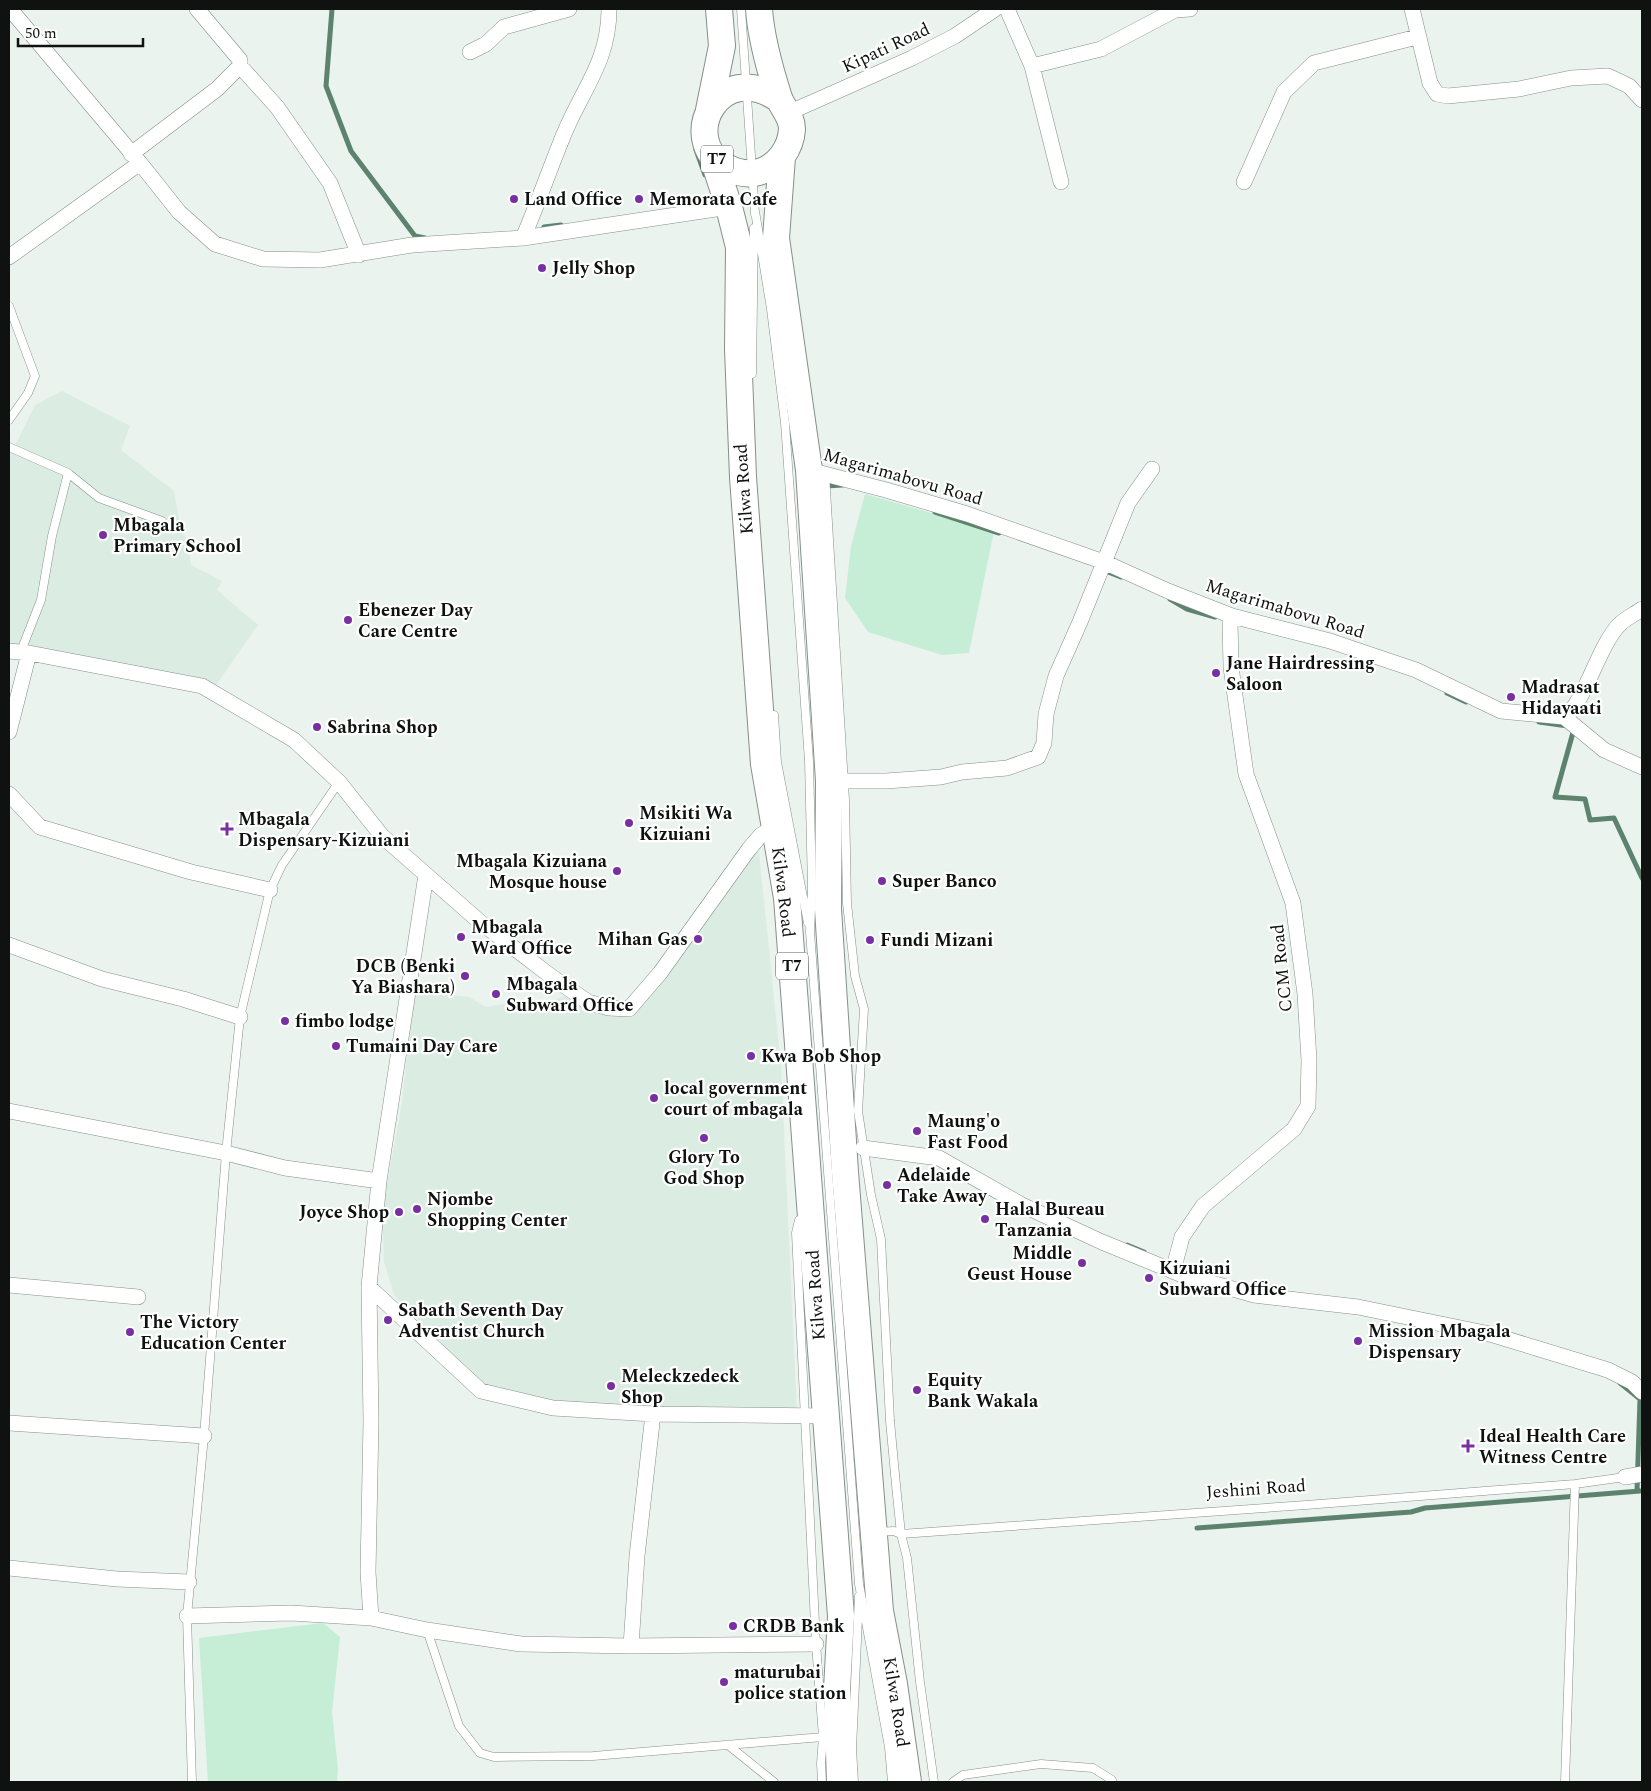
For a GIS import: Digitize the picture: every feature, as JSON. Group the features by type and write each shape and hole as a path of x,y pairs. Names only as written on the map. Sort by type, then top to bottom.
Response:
{"highway":[{"name":"T7","path":"719,9 722,46 705,125 706,141 712,155 722,164 734,171 754,172 772,166 782,157 790,143 792,128 766,49 759,9"},
{"path":"709,110 720,97 734,89 747,86 766,91 784,106"},
{"name":"Kilwa Road","path":"712,155 729,207 739,248 738,349 743,477 764,764 787,898 811,1215 814,1416 841,1616 837,1689 840,1782"},
{"name":"Kilwa Road","path":"782,157 776,238 817,472 836,780 828,909 844,1163 880,1611 896,1693 908,1782"}],"street":[{"path":"10,9 136,158 179,212 215,244 263,259 320,260 412,245 523,238 729,207"},
{"path":"197,9 240,60 240,66 276,107 330,183 359,255"},
{"path":"470,52 486,44 504,27 569,9"},
{"path":"523,238 544,190 564,134 603,55 609,27 609,9"},
{"name":"Kipati Road","path":"784,106 912,58 955,36 995,9"},
{"path":"1007,9 1032,66 1062,182"},
{"path":"1032,66 1101,49 1175,10 1190,9"},
{"path":"1412,9 1417,37 1430,83 1437,94 1448,96 1519,89 1571,78 1608,76 1629,86 1642,100"},
{"path":"1244,182 1284,92 1314,63 1417,37"},
{"path":"9,257 136,158 217,89 240,66"},
{"path":"836,780 886,782 941,777 962,772 1007,768 1038,757 1044,744 1046,714 1056,676 1128,503 1152,469"},
{"name":"Magarimabovu Road","path":"817,472 967,514 1104,562 1168,591 1232,616 1330,641 1416,670 1501,711 1564,717"},
{"path":"1642,609 1619,625 1590,673 1573,712 1564,717 1604,750 1642,767"},
{"name":"CCM Road","path":"1173,1271 1182,1238 1203,1206 1294,1129 1308,1106 1309,1060 1305,994 1293,903 1246,774 1232,667 1230,621 1232,616"},
{"path":"9,732 19,652 202,686 294,740 339,782 378,833 480,922 588,1002 622,1010 630,1009 660,973 749,849 762,835 774,827"},
{"path":"9,794 40,827 173,867 270,890"},
{"path":"371,1618 368,1572 371,1422 369,1286 379,1181 426,876"},
{"path":"9,945 102,979 183,999 240,1017"},
{"path":"9,1111 226,1153 285,1168 379,1181"},
{"path":"863,1148 939,1158 1022,1205 1102,1242 1173,1271 1254,1295 1358,1308 1490,1334 1608,1370 1632,1382 1642,1392"},
{"path":"9,1285 138,1297"},
{"path":"369,1286 481,1391 553,1408 653,1414 814,1416"},
{"path":"631,1646 637,1556 653,1414"},
{"path":"9,1423 204,1436"},
{"name":"Jeshini Road","path":"1625,1477 1642,1474"},
{"path":"9,1568 117,1579 189,1582"},
{"path":"187,1616 291,1613 371,1618 427,1630 521,1644 631,1646 816,1644"}],"lane":[{"path":"741,9 754,172 752,385"},
{"path":"755,210 771,309 785,422 809,761 812,888 810,932"},
{"path":"9,306 36,376 28,393 9,420"},
{"path":"9,447 68,473 99,498 162,521"},
{"path":"19,652 41,600 52,536 68,473"},
{"path":"773,704 777,762 810,932 859,1584 889,1747 892,1782"},
{"path":"836,780 855,976 864,1010 858,1111 863,1148 881,1239 890,1421 901,1534 907,1558 920,1682 934,1782"},
{"path":"192,1782 187,1616 189,1582 204,1436 226,1153 240,1017 270,890 282,865 339,782"},
{"path":"814,1416 816,1644 823,1737 822,1782"},
{"name":"Jeshini Road","path":"873,1532 894,1531 901,1534 1575,1484 1625,1477"},
{"path":"1565,1782 1575,1484"},
{"path":"854,1782 852,1749 859,1584"},
{"path":"427,1630 459,1726 480,1753 494,1757 592,1756 823,1737"},
{"path":"728,1745 774,1782"},
{"path":"953,1782 963,1774 1041,1764 1093,1768 1112,1780 1112,1782"}],"shaded area":[{"name":"Mbagala Primary School","path":"62,391 130,426 121,450 174,491 181,530 188,541 191,565 222,581 217,590 258,625 214,688 9,656 9,453 11,454 35,405"},
{"path":"757,833 781,1066 797,1414 617,1408 490,1392 394,1295 384,1262 382,1211 402,1103 414,991 469,997 486,1007 510,1003 539,1006 573,993 635,1015 718,882"}],"green space":[{"path":"865,494 994,531 969,653 942,655 868,632 845,598 851,546"},
{"path":"323,1623 340,1637 332,1712 338,1769 337,1782 208,1782 199,1638"}],"waterway":[{"path":"332,9 326,86 351,151 415,236 425,238"},
{"path":"696,150 705,175"},
{"path":"544,227 561,225"},
{"path":"825,486 843,485"},
{"path":"935,512 999,533"},
{"path":"1103,570 1121,577"},
{"path":"1170,599 1187,609 1215,617"},
{"path":"1447,693 1466,702"},
{"path":"1539,722 1568,726"},
{"path":"1574,729 1555,797 1585,799 1590,820 1614,818 1642,878"},
{"path":"1127,1245 1144,1252"},
{"path":"1620,1383 1640,1399 1637,1491"},
{"path":"1197,1528 1411,1512 1425,1508 1640,1491"}],"place":[{"name":"Land Office","path":"514,199"},
{"name":"Memorata Cafe","path":"639,199"},
{"name":"Jelly Shop","path":"542,268"},
{"name":"Mbagala Primary School","path":"103,535"},
{"name":"Ebenezer Day Care Centre","path":"348,620"},
{"name":"Jane Hairdressing Saloon","path":"1216,673"},
{"name":"Madrasat Hidayaati","path":"1511,697"},
{"name":"Sabrina Shop","path":"317,727"},
{"name":"Msikiti Wa Kizuiani","path":"629,823"},
{"name":"Mbagala Dispensary-Kizuiani","path":"227,829"},
{"name":"Mbagala Kizuiana Mosque house","path":"617,871"},
{"name":"Super Banco","path":"882,881"},
{"name":"Mbagala Ward Office","path":"461,937"},
{"name":"Mihan Gas","path":"698,939"},
{"name":"Fundi Mizani","path":"870,940"},
{"name":"DCB (Benki Ya Biashara)","path":"465,976"},
{"name":"Mbagala Subward Office","path":"496,994"},
{"name":"fimbo lodge","path":"285,1021"},
{"name":"Tumaini Day Care","path":"336,1046"},
{"name":"Kwa Bob Shop","path":"751,1056"},
{"name":"local government court of mbagala","path":"654,1098"},
{"name":"Maung'o Fast Food","path":"917,1131"},
{"name":"Glory To God Shop","path":"704,1138"},
{"name":"Adelaide Take Away","path":"887,1185"},
{"name":"Njombe Shopping Center","path":"417,1209"},
{"name":"Joyce Shop","path":"399,1212"},
{"name":"Halal Bureau Tanzania","path":"985,1219"},
{"name":"Middle Geust House","path":"1082,1263"},
{"name":"Kizuiani Subward Office","path":"1149,1278"},
{"name":"Sabath Seventh Day Adventist Church","path":"388,1320"},
{"name":"The Victory Education Center","path":"130,1332"},
{"name":"Mission Mbagala Dispensary","path":"1358,1341"},
{"name":"Meleckzedeck Shop","path":"611,1386"},
{"name":"Equity Bank Wakala","path":"917,1390"},
{"name":"Ideal Health Care Witness Centre","path":"1468,1446"},
{"name":"CRDB Bank","path":"733,1626"},
{"name":"maturubai police station","path":"724,1682"}]}
